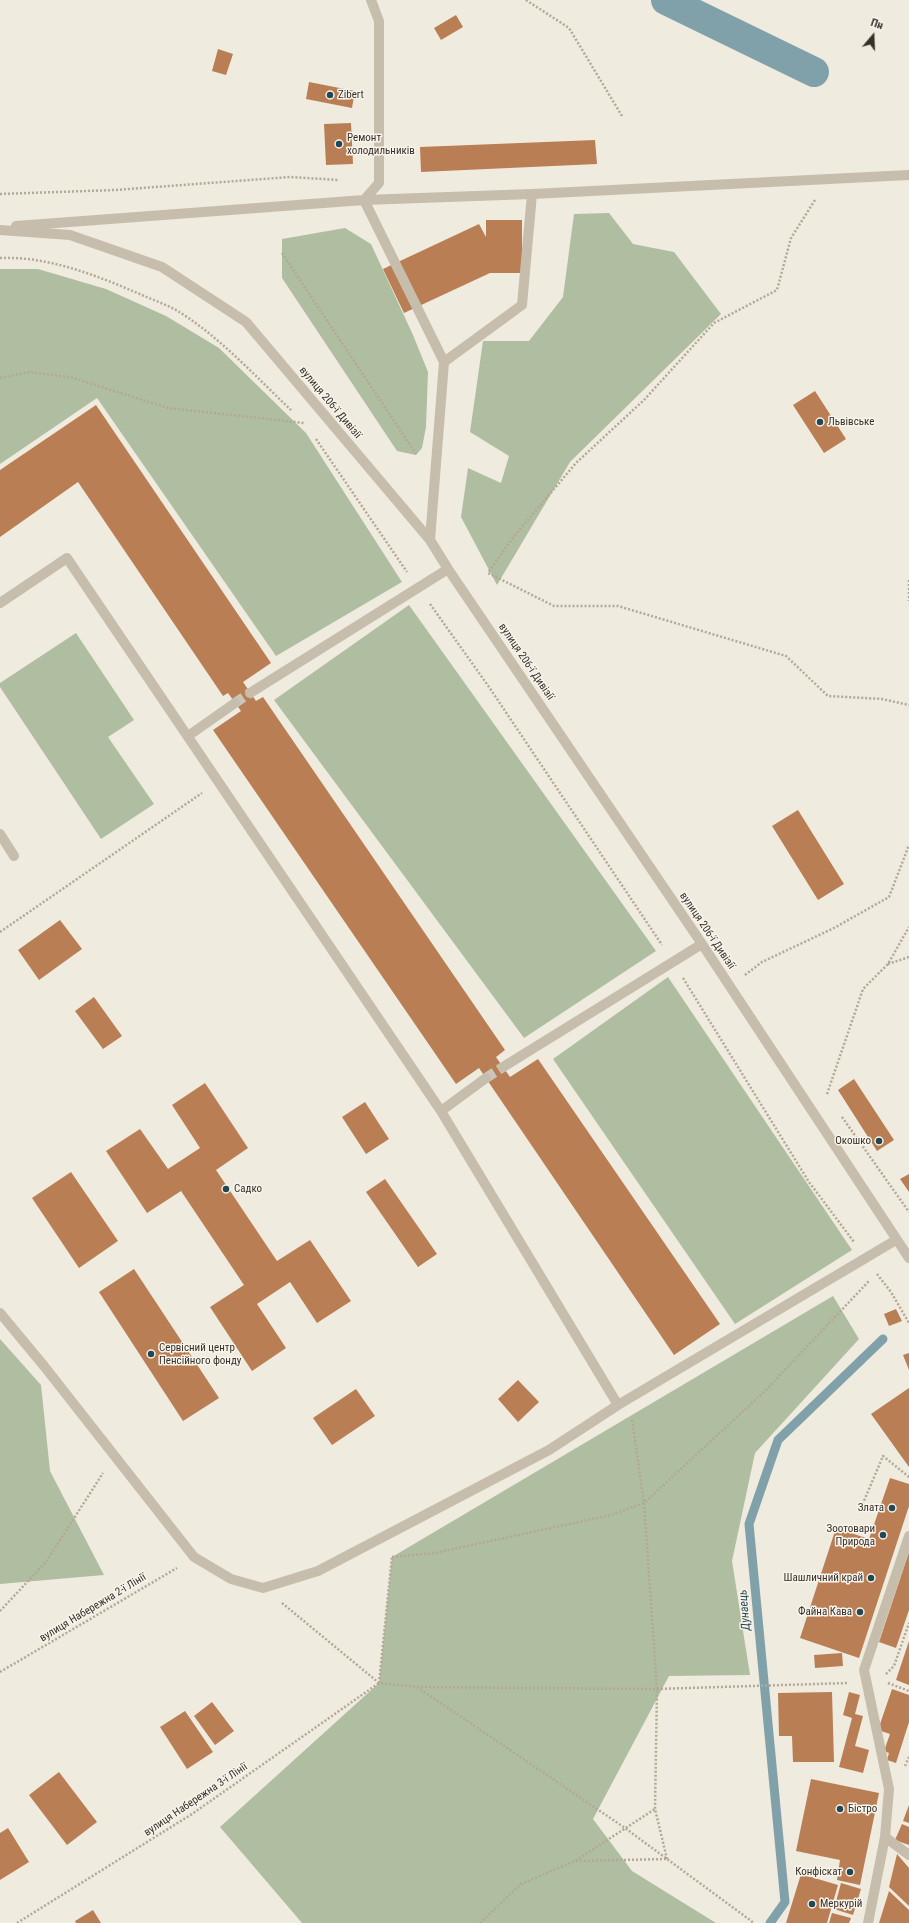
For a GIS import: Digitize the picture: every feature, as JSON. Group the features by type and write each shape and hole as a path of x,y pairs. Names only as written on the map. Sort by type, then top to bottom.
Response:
{"street":[{"path":"364,200 379,183 378,21 371,0"},
{"path":"0,229 364,200 532,194 909,175"},
{"path":"444,362 522,305 532,194"},
{"path":"364,200 444,362 430,540"},
{"name":"вулиця 206-ї Дивізії","path":"0,229 70,235 162,267 246,322 430,540 448,569 702,944 909,1258"},
{"path":"0,603 67,558 440,1111 618,1406"},
{"path":"250,693 448,569"},
{"path":"188,736 235,703"},
{"path":"0,834 14,856"},
{"path":"503,1067 702,944"},
{"path":"440,1111 486,1078"},
{"path":"0,1313 194,1557 231,1579 264,1588 318,1571 388,1536 549,1450 618,1406 899,1244"},
{"path":"868,1923 885,1837 889,1790 864,1670 909,1536"},
{"path":"885,1837 909,1855"}],"path":[{"path":"526,0 569,28 622,116"},
{"path":"0,194 116,190 290,177 342,180"},
{"path":"828,179 791,238 777,290 714,323 644,400 576,462 511,540 488,573 554,606 618,606 786,656 828,696 882,699 909,705"},
{"path":"282,253 416,455"},
{"path":"0,258 20,257 72,268 118,284 176,310 218,342 293,412"},
{"path":"0,378 29,372 63,376 168,408 305,423 299,418"},
{"path":"314,436 418,588 489,687 673,961 809,1182"},
{"path":"909,580 909,601"},
{"path":"0,932 218,782"},
{"path":"730,987 762,962 834,928 889,897 909,845"},
{"path":"831,1100 827,1094 863,989 888,964 909,927"},
{"path":"888,964 909,957"},
{"path":"840,1114 909,1212"},
{"path":"392,1557 435,1553 611,1516 644,1503 764,1392 899,1244"},
{"path":"629,1400 644,1503 657,1689 655,1809 667,1860"},
{"path":"0,1611 46,1562 114,1456"},
{"path":"861,1508 883,1456 909,1477"},
{"path":"379,1683 392,1557 388,1536"},
{"name":"вулиця Набережна 2-ї Лінії","path":"0,1672 194,1557"},
{"path":"264,1588 379,1683 417,1687 657,1689 765,1687"},
{"path":"886,1681 909,1691"},
{"name":"вулиця Набережна 3-ї Лінії","path":"17,1923 192,1814 379,1683"},
{"path":"417,1687 625,1828 754,1923"},
{"path":"480,1923 521,1884 575,1861 655,1809"},
{"path":"575,1861 667,1860"}],"green space":[{"path":"609,213 633,244 674,252 721,314 570,462 497,585 461,517 468,468 501,483 509,456 470,432 483,341 529,341 563,297 574,214"},
{"path":"345,228 371,244 413,335 428,372 426,427 422,448 416,455 397,451 282,278 282,239"},
{"path":"0,269 38,269 106,289 166,316 219,348 306,433 402,582 276,656 97,398 0,464"},
{"path":"409,605 656,951 524,1038 274,700"},
{"path":"76,633 134,720 108,737 154,804 101,839 0,687 0,683"},
{"path":"668,977 852,1250 735,1324 553,1059"},
{"path":"833,1296 859,1339 755,1453 732,1561 750,1675 669,1676 593,1819 632,1871 716,1923 302,1923 220,1827 379,1683 392,1557"},
{"path":"0,1339 41,1385 50,1471 104,1575 0,1584"}],"building":[{"path":"456,15 463,27 441,40 434,28"},
{"path":"218,49 233,54 226,75 212,71"},
{"name":"Zibert","path":"309,82 355,91 352,108 306,99"},
{"name":"Ремонт холодильників","path":"351,123 353,164 326,165 324,124"},
{"path":"595,140 597,164 421,172 420,147"},
{"path":"486,220 522,220 522,273 490,273 404,313 383,269 479,224 486,237"},
{"name":"Львівське","path":"815,391 846,439 824,453 793,405"},
{"path":"96,405 271,663 243,682 256,701 263,697 505,1050 496,1057 510,1077 538,1059 720,1324 674,1355 479,1068 456,1084 213,730 241,711 228,693 223,696 78,482 0,537 0,470"},
{"path":"798,810 844,884 818,900 772,826"},
{"path":"60,920 82,949 39,980 18,950"},
{"path":"94,997 122,1036 103,1049 75,1011"},
{"path":"854,1079 894,1140 877,1151 838,1090"},
{"path":"205,1083 248,1148 216,1170 277,1261 310,1240 351,1301 317,1323 290,1282 257,1304 286,1348 252,1371 210,1307 244,1285 181,1191 147,1213 106,1151 140,1129 168,1169 200,1148 172,1105"},
{"path":"365,1102 389,1139 366,1154 342,1117"},
{"path":"71,1172 118,1241 79,1268 32,1198"},
{"path":"909,1174 909,1192 900,1179"},
{"path":"385,1179 437,1254 418,1267 366,1192"},
{"path":"134,1269 219,1398 183,1421 99,1292"},
{"path":"896,1309 902,1321 889,1326 884,1314"},
{"path":"909,1353 909,1370 903,1355"},
{"path":"518,1380 539,1402 518,1422 498,1399"},
{"path":"909,1388 909,1467 871,1414"},
{"path":"356,1389 375,1416 332,1445 313,1418"},
{"path":"890,1478 909,1484 909,1506 859,1658 800,1638 836,1528 869,1539"},
{"path":"909,1552 909,1610 896,1648 879,1642"},
{"path":"909,1641 909,1685 896,1680"},
{"path":"842,1653 843,1666 815,1668 814,1655"},
{"path":"892,1689 909,1695 909,1722 896,1763 887,1760 889,1753 884,1751 890,1734 878,1730"},
{"path":"832,1692 834,1762 793,1762 792,1736 779,1736 778,1693"},
{"path":"849,1692 860,1695 855,1714 863,1716 855,1746 869,1750 863,1773 839,1767 852,1718 843,1715"},
{"path":"212,1702 234,1731 215,1745 194,1716"},
{"path":"185,1711 213,1752 187,1769 160,1727"},
{"path":"59,1772 97,1822 67,1845 29,1795"},
{"name":"Бістро","path":"811,1779 879,1793 860,1885 837,1880 840,1860 796,1851"},
{"path":"909,1805 909,1823 903,1821"},
{"path":"902,1824 909,1827 909,1845 895,1840"},
{"path":"8,1828 29,1862 0,1880 0,1833"},
{"path":"897,1854 909,1868 909,1906 889,1887"},
{"name":"Меркурій","path":"801,1874 838,1885 827,1923 786,1923"},
{"path":"841,1883 861,1889 853,1915 834,1909"},
{"path":"889,1891 909,1910 909,1923 879,1923"},
{"path":"93,1910 101,1923 76,1923 75,1921"},
{"path":"832,1913 851,1918 849,1923 829,1923"}],"waterway":[{"path":"666,0 814,72"},
{"name":"Дунаець","path":"770,1923 785,1902 749,1524 778,1440 883,1339"}],"tunnel":[{"path":"235,703 250,693"},
{"path":"486,1078 503,1067"}],"place":[{"name":"Zibert","path":"330,95"},
{"name":"Ремонт холодильників","path":"339,144"},
{"name":"Львівське","path":"820,422"},
{"name":"Окошко","path":"879,1141"},
{"name":"Садко","path":"226,1189"},
{"name":"Сервісний центр Пенсійного фонду","path":"151,1354"},
{"name":"Злата","path":"892,1508"},
{"name":"Зоотовари Природа","path":"883,1535"},
{"name":"Шашличний край","path":"871,1578"},
{"name":"Файна Кава","path":"860,1612"},
{"name":"Бістро","path":"840,1809"},
{"name":"Конфіскат","path":"850,1872"},
{"name":"Меркурій","path":"812,1904"}]}
